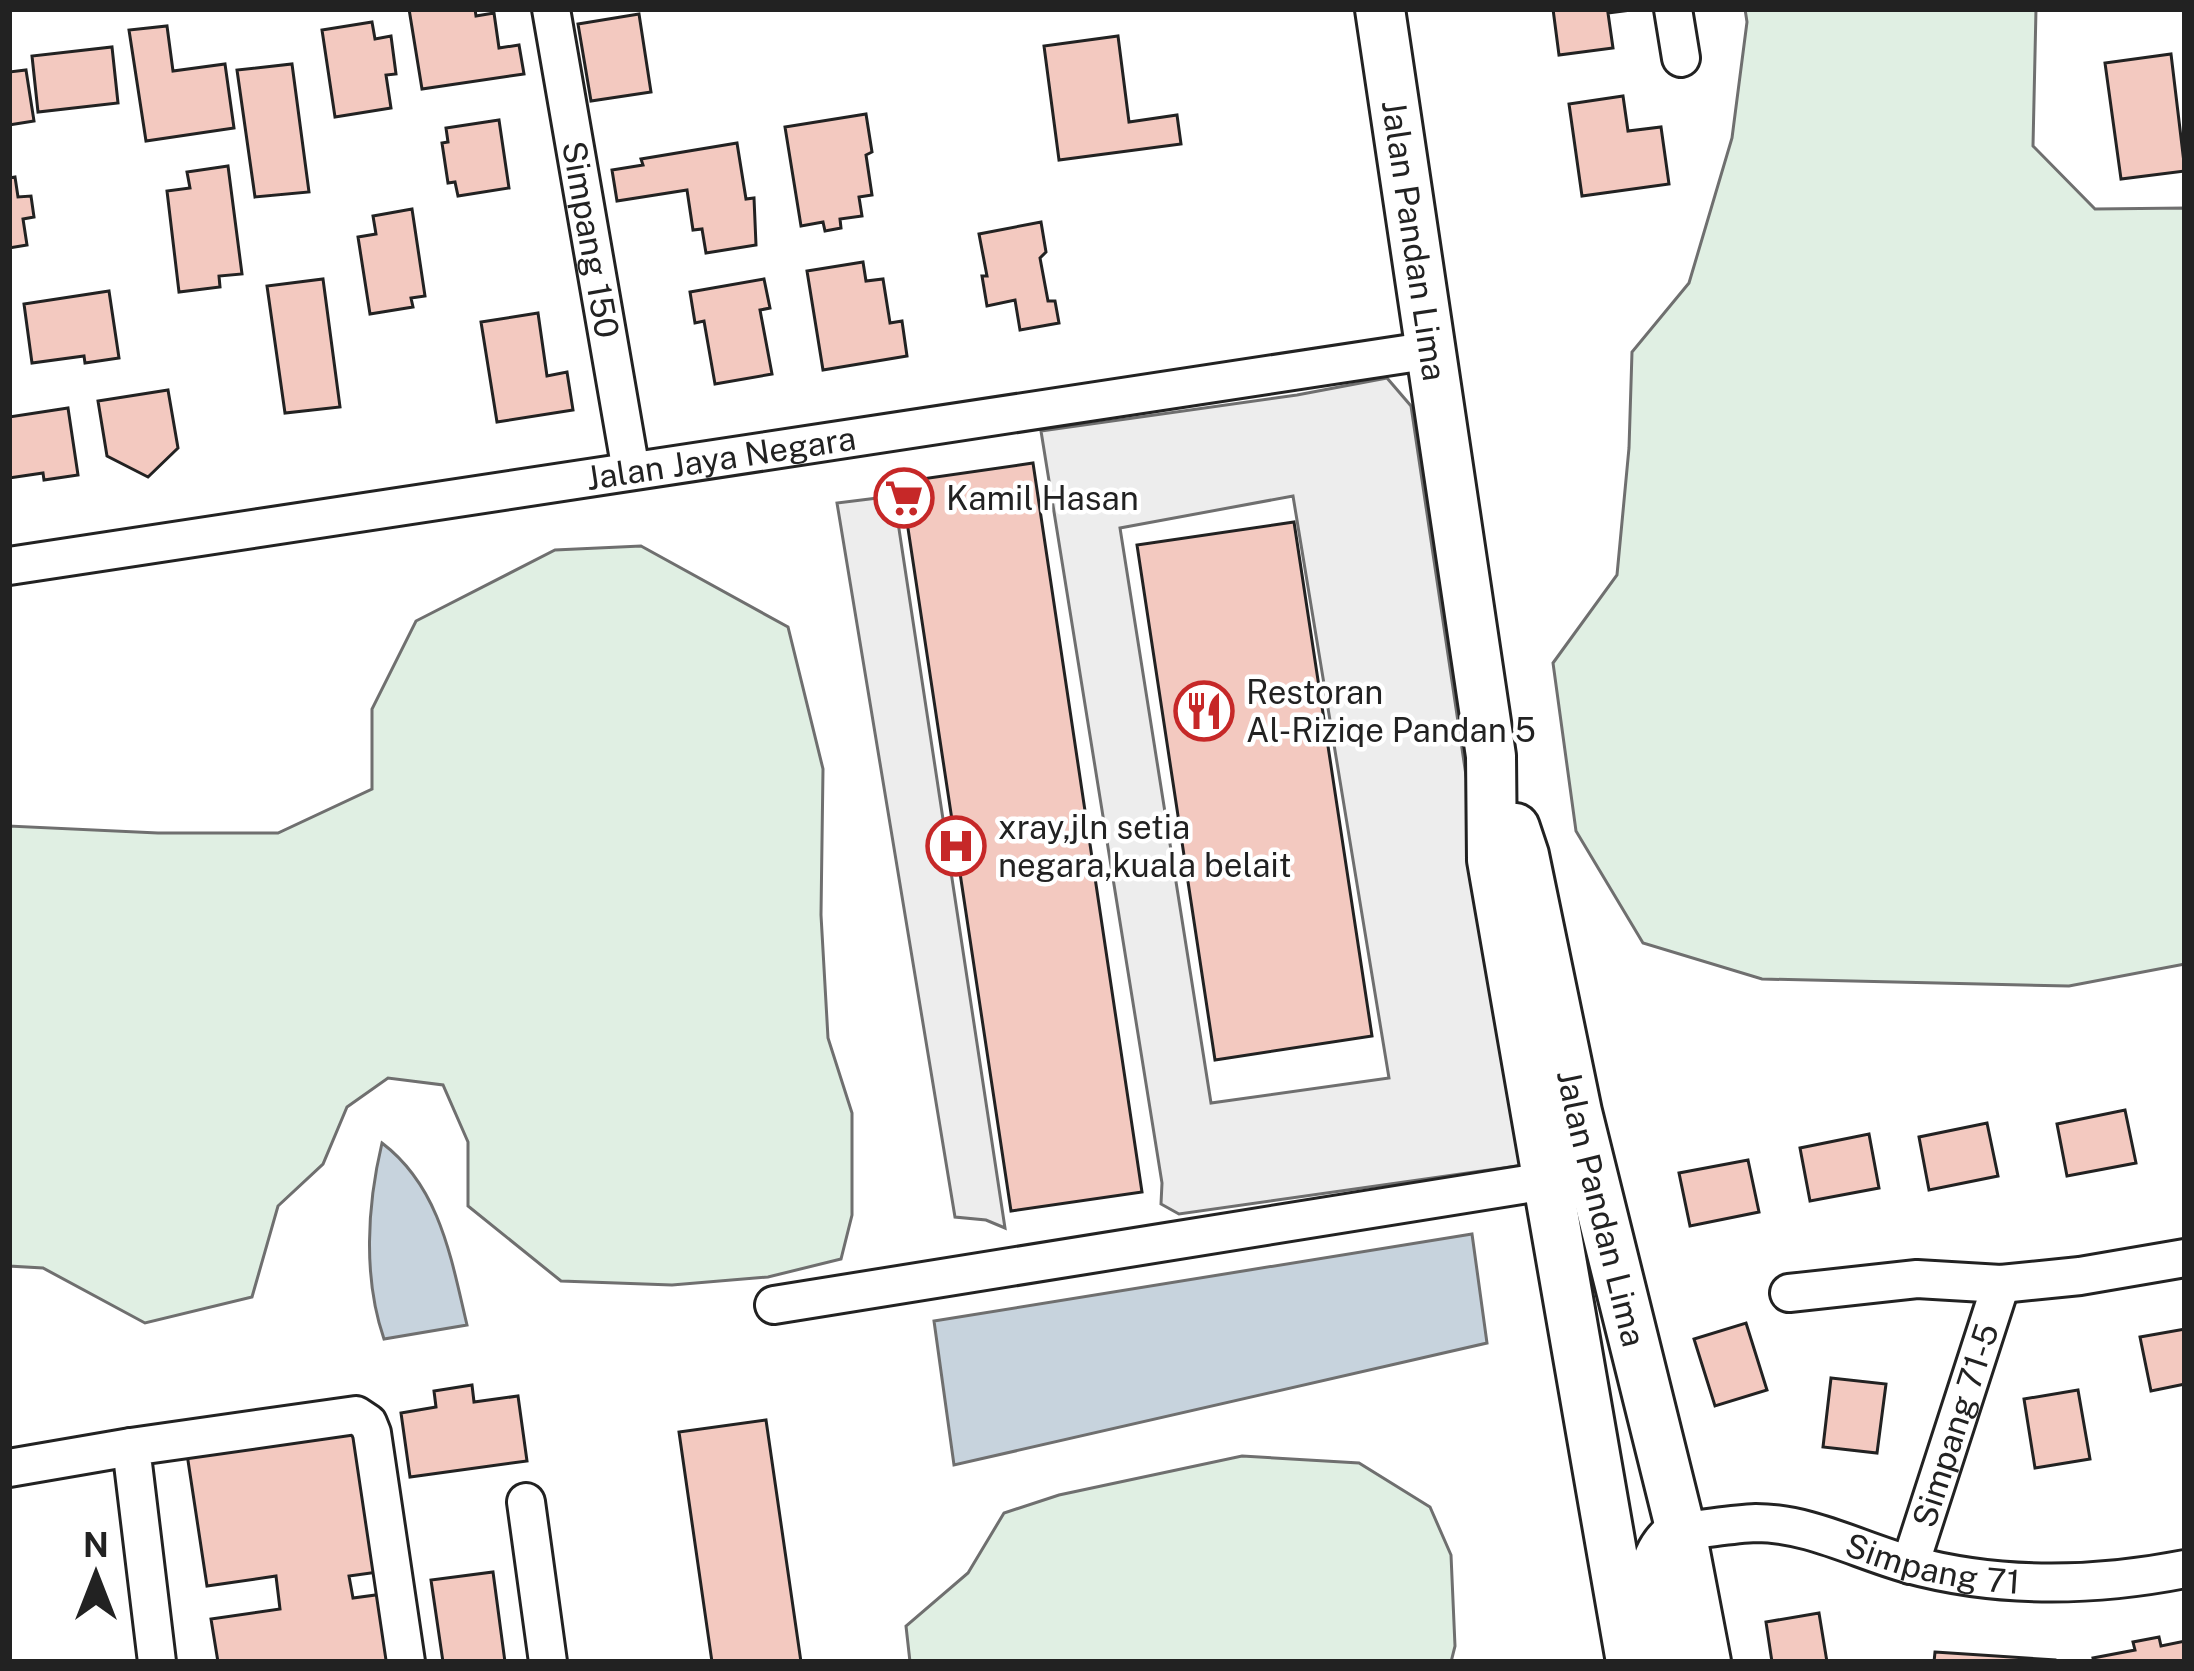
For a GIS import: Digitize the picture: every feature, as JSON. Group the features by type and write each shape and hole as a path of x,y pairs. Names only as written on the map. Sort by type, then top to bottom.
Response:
{"main road":[{"name":"Jalan Pandan Lima","path":"1380,9 1490,756 1492,860 1630,1662"},
{"name":"Jalan Pandan Lima","path":"1490,756 1524,855 1577,1112 1682,1532 1706,1662"},
{"path":"1597,1466 1631,1516 1655,1528 1682,1532"},
{"path":"1666,1662 1654,1591 1656,1558 1662,1546 1682,1532"}],"street":[{"name":"Simpang 150","path":"551,9 631,471"},
{"path":"1673,9 1681,58"},
{"name":"Jalan Jaya Negara","path":"9,566 1432,350"},
{"path":"774,1305 1546,1181"},
{"name":"Simpang 71-5","path":"1789,1293 1917,1280 2001,1284 2185,1258"},
{"name":"Simpang 71-5","path":"1910,1564 2001,1284"},
{"path":"9,1468 356,1415 368,1423 406,1662"},
{"path":"130,1447 157,1662"},
{"path":"526,1502 548,1662"},
{"name":"Simpang 71","path":"1682,1532 1757,1523 1800,1529 1910,1564 2011,1582 2078,1584 2185,1569"}],"green space":[{"path":"1745,9 2036,9 2033,146 2095,209 2185,208 2185,964 2069,986 1762,979 1643,943 1576,831 1553,663 1617,575 1632,352 1689,283 1732,138"},
{"path":"641,546 788,627 823,769 821,915 828,1038 852,1113 852,1215 841,1259 768,1277 672,1285 561,1281 468,1206 468,1142 443,1085 388,1078 347,1107 323,1164 278,1206 252,1297 145,1323 43,1268 9,1266 9,826 278,833 372,789 372,709 416,621 555,550"},
{"path":"1242,1456 1359,1463 1430,1507 1451,1555 1455,1646 1451,1662 910,1662 906,1626 968,1573 1004,1513 1059,1495"}],"shaded area":[{"path":"1387,378 1411,406 1524,1165 1179,1214 1161,1204 1162,1183 1041,431","holes":["1293,496 1389,1078 1211,1103 1120,528"]},
{"path":"894,496 1005,1228 986,1220 955,1217 837,503"},
{"path":"382,1143 402,1161 430,1202 467,1325 384,1339 370,1267 373,1192"},
{"path":"1472,1234 1487,1343 954,1465 934,1321"}],"building":[{"path":"409,9 475,9 476,16 494,13 499,48 519,45 524,74 422,89"},
{"path":"1553,9 1639,9 1608,13 1613,48 1559,55"},
{"path":"639,14 651,92 591,101 578,24"},
{"path":"372,22 375,39 391,36 396,74 386,75 391,108 335,117 322,30"},
{"path":"167,26 173,71 225,64 234,128 146,141 129,30"},
{"path":"1118,36 1129,122 1177,115 1181,144 1059,160 1044,46"},
{"path":"112,47 118,103 38,112 32,56"},
{"path":"2171,54 2185,171 2121,179 2105,63"},
{"path":"292,64 309,192 255,197 237,70"},
{"path":"26,70 34,121 9,125 9,72"},
{"path":"1623,96 1628,131 1661,127 1669,184 1582,196 1569,104"},
{"path":"866,114 872,195 859,197 862,216 840,219 841,228 825,231 823,222 801,226 785,127"},
{"path":"499,120 509,188 458,196 455,182 448,183 442,143 448,142 446,128"},
{"path":"737,143 746,199 754,198 756,245 706,253 702,229 693,230 687,190 617,201 612,170 643,165 641,159"},
{"path":"228,166 242,274 219,276 220,287 179,292 167,191 190,188 187,172"},
{"path":"15,177 18,197 31,196 34,217 23,219 27,245 9,248 9,178"},
{"path":"412,209 425,296 411,298 413,307 370,314 358,237 376,234 373,216"},
{"path":"1041,222 1046,252 1040,258 1048,301 1055,301 1059,323 1020,330 1015,300 987,306 979,234"},
{"path":"863,262 866,281 883,279 890,323 902,321 907,356 823,370 807,271"},
{"path":"323,279 340,407 285,413 267,286"},
{"path":"764,279 770,308 760,310 772,374 715,384 704,321 695,323 690,292"},
{"path":"109,291 119,358 85,363 84,356 32,363 24,304"},
{"path":"538,313 547,376 567,372 573,410 497,422 481,322"},
{"path":"168,390 178,448 148,477 107,456 98,401"},
{"path":"68,408 78,475 9,478 9,417"},
{"path":"1033,463 1142,1192 1011,1211 901,482"},
{"path":"1294,522 1372,1036 1215,1060 1137,545"},
{"path":"2125,1110 2136,1163 2067,1176 2057,1124"},
{"path":"1987,1123 1998,1176 1929,1190 1919,1137"},
{"path":"1869,1134 1879,1188 1810,1201 1800,1148"},
{"path":"1748,1160 1759,1212 1690,1226 1679,1173"},
{"path":"1746,1323 1767,1390 1715,1406 1694,1339"},
{"path":"2185,1329 2185,1384 2151,1391 2140,1337"},
{"path":"1831,1378 1886,1384 1877,1453 1823,1447"},
{"path":"472,1385 474,1402 518,1396 527,1461 410,1477 401,1413 436,1407 434,1391"},
{"path":"2078,1390 2090,1459 2035,1468 2024,1399"},
{"path":"766,1420 801,1662 712,1662 679,1432"},
{"path":"356,1429 378,1572 349,1576 353,1598 383,1594 394,1662 218,1662 211,1619 280,1609 276,1576 207,1586 187,1454"},
{"path":"493,1572 505,1662 443,1662 431,1580"},
{"path":"1819,1613 1827,1662 1772,1662 1766,1622"},
{"path":"2159,1637 2161,1646 2185,1641 2185,1662 2094,1662 2093,1658 2135,1650 2133,1642"},
{"path":"1935,1652 2055,1660 2055,1662 1934,1662"}],"place":[{"name":"Kamil Hasan","path":"904,498"},
{"name":"Restoran Al-Riziqe Pandan 5","path":"1204,711"},
{"name":"xray,jln setia negara,kuala belait","path":"956,846"}]}
